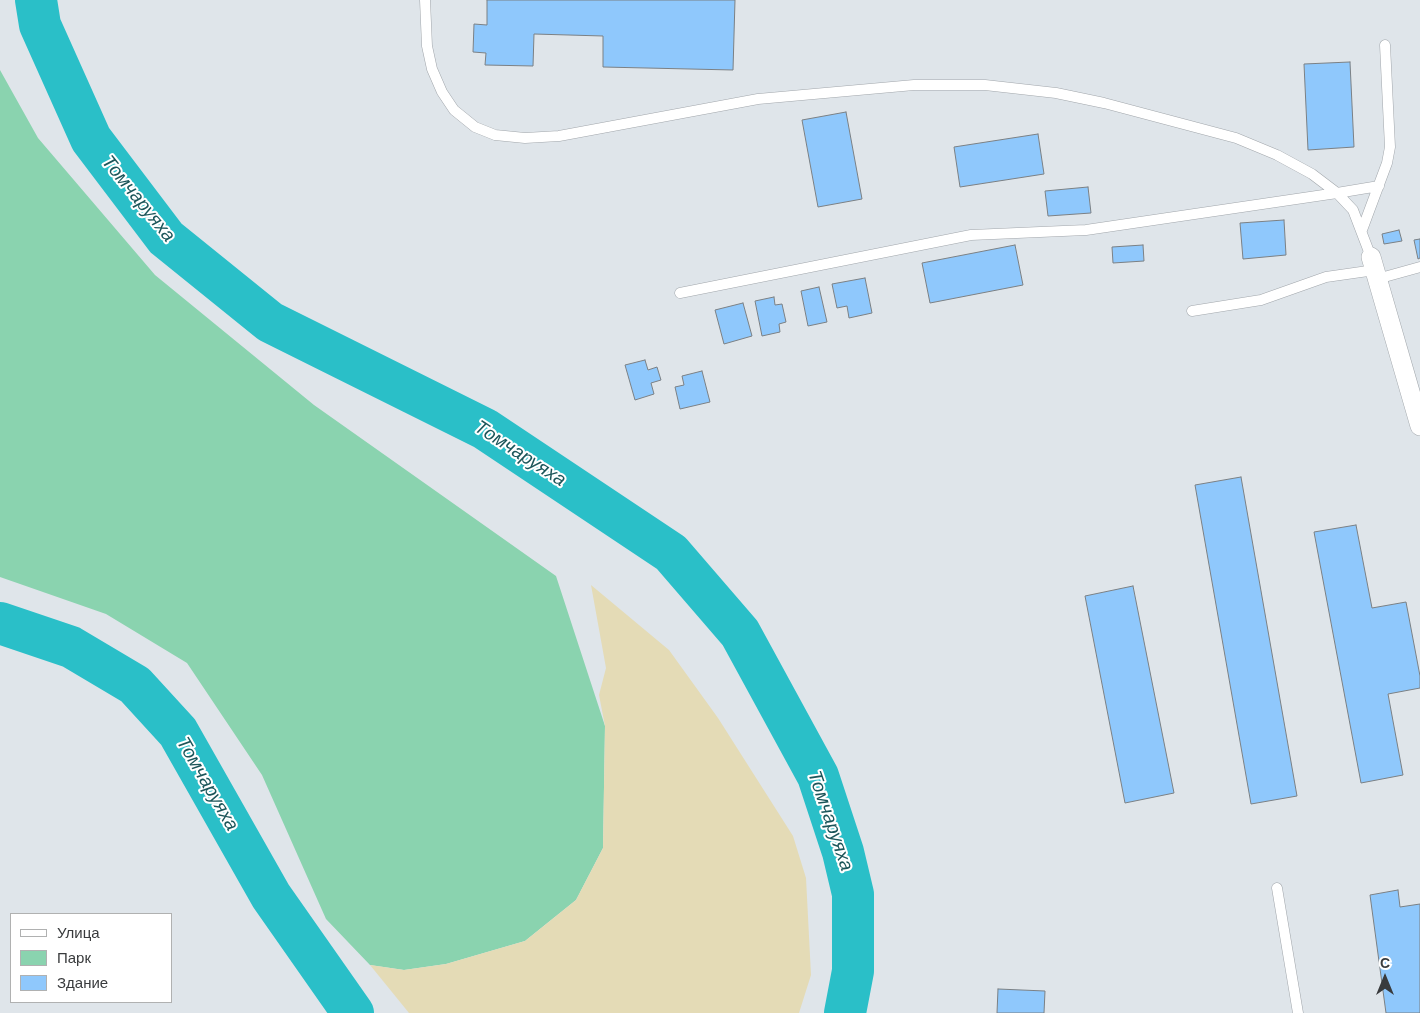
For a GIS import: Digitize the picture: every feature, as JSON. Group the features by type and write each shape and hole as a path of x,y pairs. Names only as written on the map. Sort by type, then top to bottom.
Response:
{"street":[{"path":"1374,269 1420,426"}],"lane":[{"path":"424,0 426,46 432,69 442,92 454,110 475,127 495,136 525,138 559,136 758,99 914,85 985,86 1056,93 1104,102 1236,138 1277,154 1312,174 1353,210 1362,230 1374,269"},
{"path":"1362,230 1387,163 1390,147 1385,45"},
{"path":"680,294 971,235 1086,230 1337,194 1378,186"},
{"path":"1192,310 1261,300 1326,277 1374,269 1420,267"},
{"path":"1277,888 1298,1013"}],"green space":[{"path":"0,70 38,138 155,275 314,405 556,576 605,726 603,848 576,900 525,941 446,964 404,970 370,965 326,919 262,775 187,663 106,614 0,577"}],"sand":[{"path":"591,585 669,650 718,718 793,836 806,878 811,975 799,1013 409,1013 370,965 404,970 446,964 525,941 576,900 603,848 605,726 599,695 606,668"}],"building":[{"path":"487,0 735,0 733,70 603,67 603,36 534,34 533,66 485,65 486,53 473,52 474,24 487,25"},
{"path":"1350,62 1354,147 1308,150 1304,64"},
{"path":"846,112 862,199 818,207 802,120"},
{"path":"1038,134 1044,174 960,187 954,147"},
{"path":"1088,187 1091,213 1048,216 1045,191"},
{"path":"1284,220 1286,255 1243,259 1240,223"},
{"path":"1399,230 1402,241 1384,244 1382,234"},
{"path":"1420,239 1420,258 1418,259 1414,240"},
{"path":"1015,245 1023,285 930,303 922,263"},
{"path":"1143,245 1144,261 1113,263 1112,247"},
{"path":"865,278 872,313 849,318 847,306 837,308 832,284"},
{"path":"819,287 827,322 808,326 801,291"},
{"path":"774,297 775,305 782,304 786,322 779,324 780,332 762,336 755,301"},
{"path":"743,303 752,336 724,344 715,310"},
{"path":"645,360 648,370 657,367 661,380 651,383 654,394 635,400 625,365"},
{"path":"702,371 710,402 680,409 675,387 684,385 682,376"},
{"path":"1241,477 1297,796 1251,804 1195,485"},
{"path":"1356,525 1372,608 1406,602 1420,676 1420,688 1388,694 1403,775 1361,783 1314,532"},
{"path":"1133,586 1174,793 1125,803 1085,596"},
{"path":"1398,890 1400,907 1420,904 1420,1013 1386,1013 1370,895"},
{"path":"998,989 1045,991 1044,1013 997,1013"}],"waterway":[{"name":"Томчаруяха","path":"36,0 40,25 91,139 166,238 270,322 485,429 671,553 740,633 818,776 843,852 853,894 853,971 845,1013"},
{"name":"Томчаруяха","path":"0,623 71,647 135,685 178,732 271,896 353,1013"}]}
